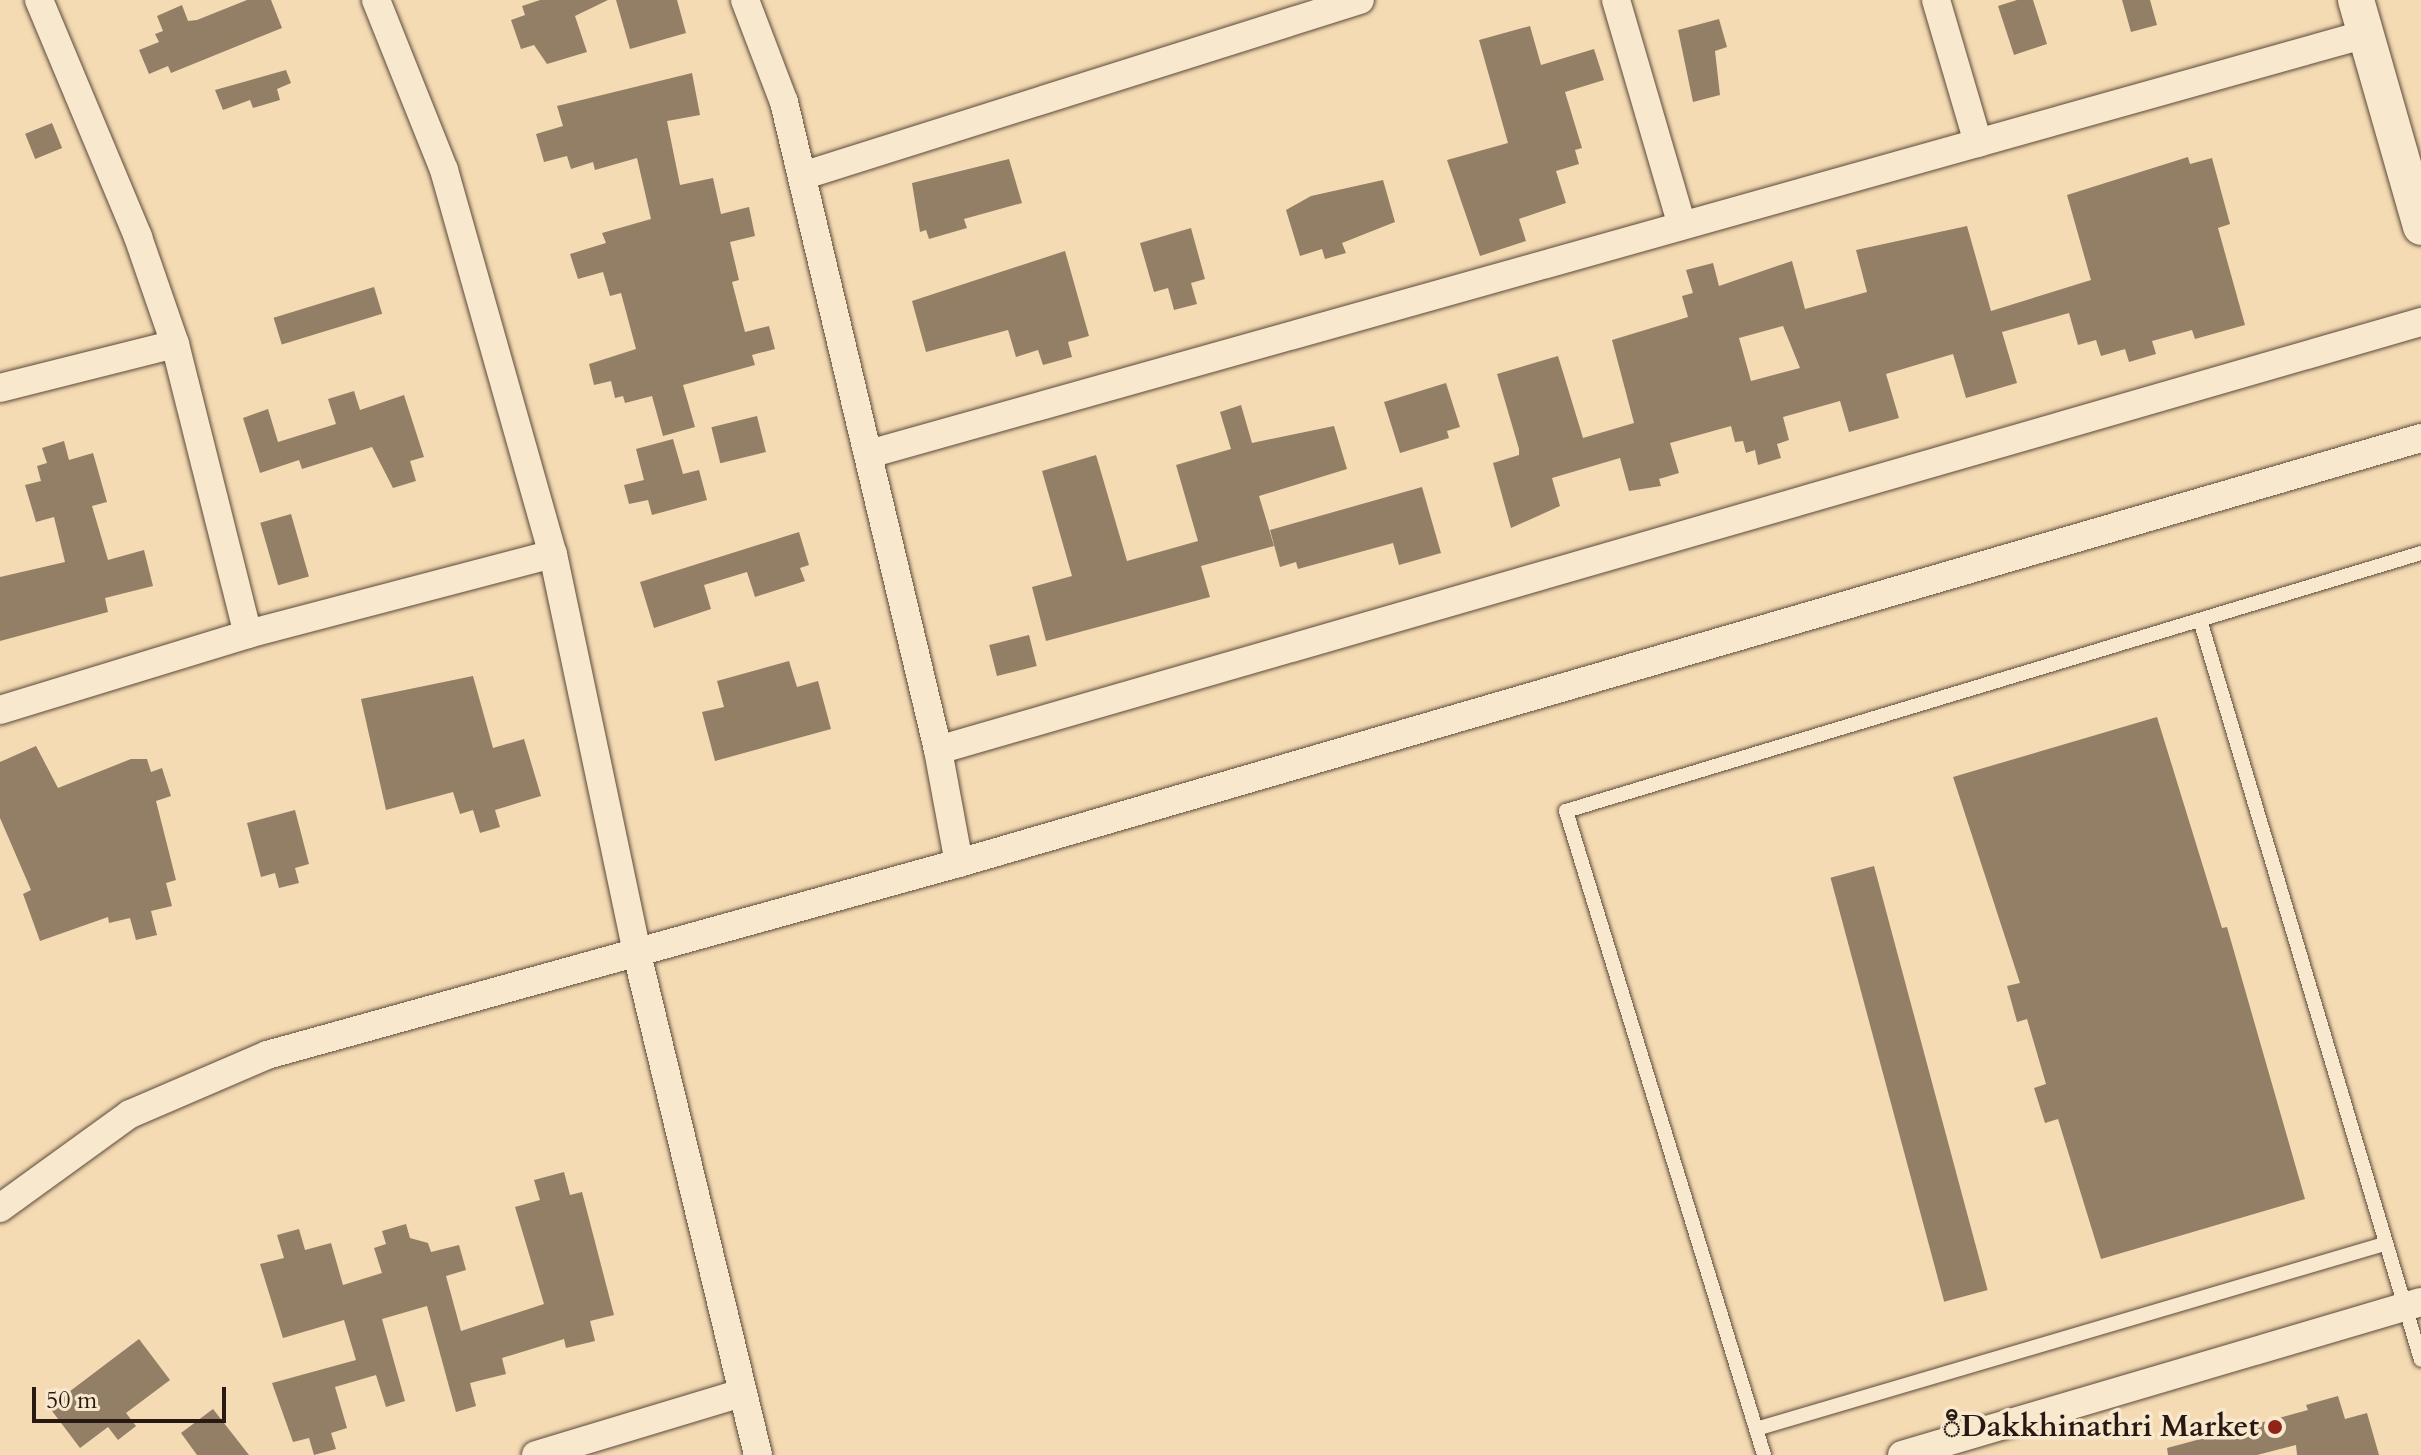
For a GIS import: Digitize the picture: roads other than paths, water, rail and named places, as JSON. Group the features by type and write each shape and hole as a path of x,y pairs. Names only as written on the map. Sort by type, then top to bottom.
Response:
{"street":[{"path":"39,0 138,237 175,344 248,634"},
{"path":"376,0 444,170 553,554 637,954 758,1455"},
{"path":"745,0 784,102 938,750 959,863"},
{"path":"802,176 1360,0"},
{"path":"1616,0 1682,226"},
{"path":"1936,0 1978,143"},
{"path":"869,454 1978,143 2361,17 2421,227"},
{"path":"938,750 2421,322"},
{"path":"0,388 175,344"},
{"path":"0,1208 130,1114 188,1086 267,1055 959,863 2421,438"},
{"path":"0,710 248,634 553,554"},
{"path":"1902,1455 2412,1304"},
{"path":"536,1455 742,1393"}],"lane":[{"path":"1764,1455 1566,811 2421,553"},
{"path":"2200,620 2384,1244 2412,1304 2421,1360"},
{"path":"1756,1429 2384,1244"}],"place":[{"name":"ီDakkhinathri Market","path":"2275,1427"}]}
